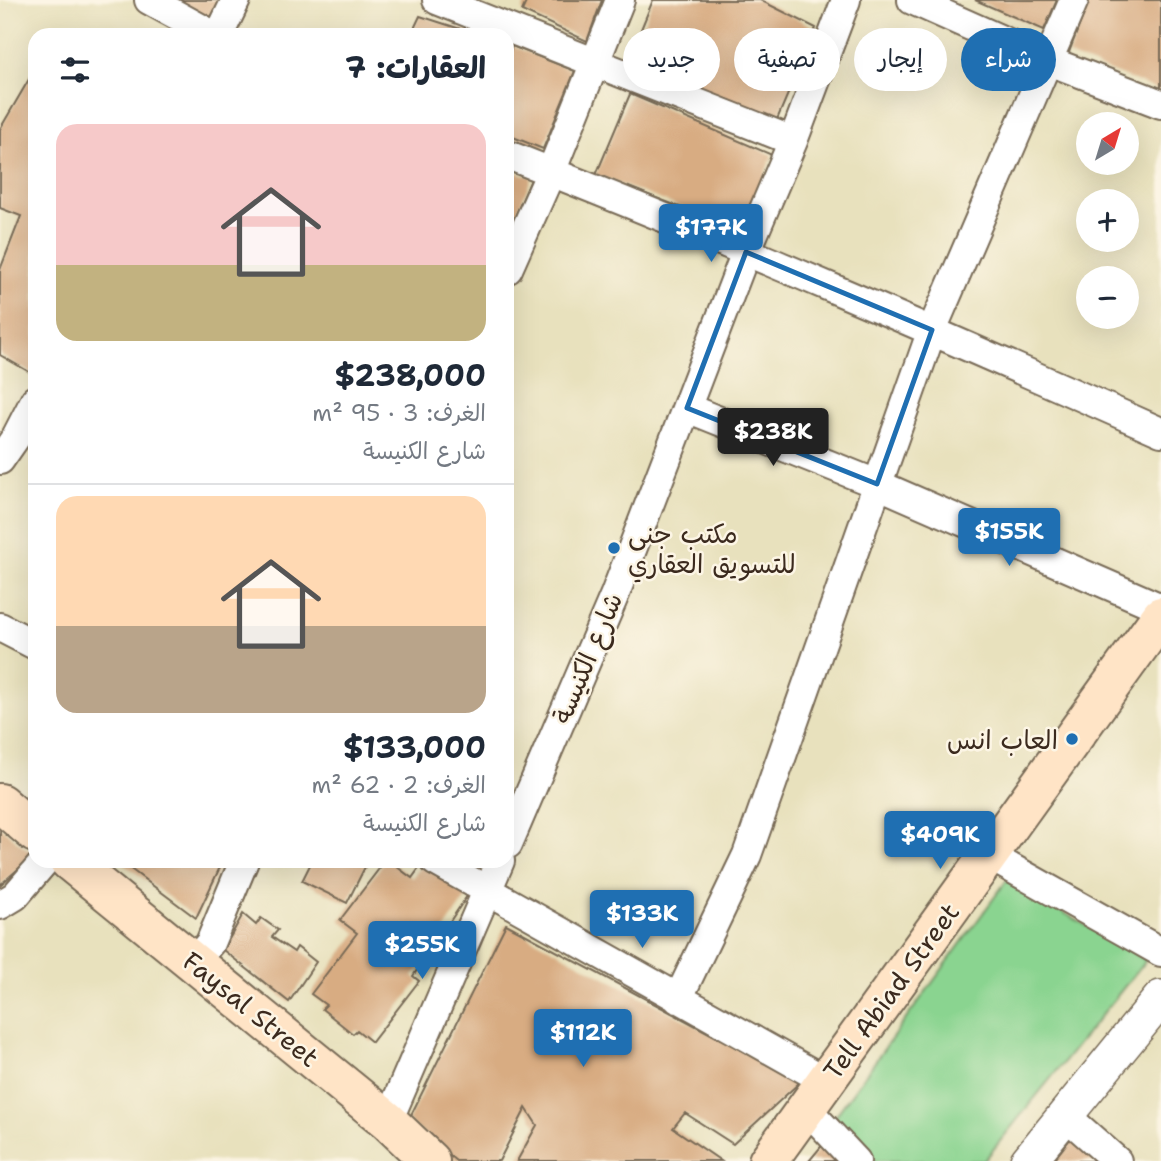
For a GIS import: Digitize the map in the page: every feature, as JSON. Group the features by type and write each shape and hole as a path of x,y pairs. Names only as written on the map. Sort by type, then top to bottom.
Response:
{"main road":[{"name":"Tell Abiad Street","path":"768,1161 1161,616"},
{"path":"0,803 28,827"},
{"name":"Faysal Street","path":"78,868 388,1121 430,1161"}],"street":[{"path":"149,0 203,28"},
{"path":"220,28 236,0"},
{"path":"437,0 508,28"},
{"path":"514,255 551,172 621,0"},
{"name":"شارع الكنيسة","path":"514,830 615,594 846,0"},
{"path":"912,0 975,28"},
{"path":"1056,44 1074,0"},
{"path":"514,30 793,141"},
{"path":"1056,64 1161,104"},
{"path":"678,999 747,855 932,330 1036,91"},
{"path":"514,157 932,330 1161,432"},
{"path":"687,408 877,484 1161,608"},
{"path":"0,460 28,414"},
{"path":"0,627 28,641"},
{"path":"988,855 1161,952"},
{"path":"0,905 15,896 39,868"},
{"path":"194,962 210,943 241,868"},
{"path":"447,868 678,999 816,1094 856,1161"},
{"path":"388,1121 497,868"},
{"path":"1028,1161 1161,998"},
{"path":"1065,1115 1117,1161"}],"highlighted area":[{"path":"746,252 932,330 877,484 687,408"}],"green space":[{"path":"1007,880 1146,960 984,1161 875,1161 834,1118"}],"building":[{"path":"170,0 225,0 212,28 204,28"},
{"path":"527,0 602,0 587,41 522,11"},
{"path":"653,0 760,0 816,28 734,28 734,91 789,91 776,122 701,91 720,91 720,28 642,28"},
{"path":"975,0 1057,0 1045,28"},
{"path":"1089,0 1161,0 1161,91 1068,55"},
{"path":"420,16 457,28 414,28"},
{"path":"514,47 575,71 543,149 514,137"},
{"path":"28,81 28,371 0,355 0,270 21,216 0,208 0,129"},
{"path":"630,94 772,155 743,231 596,175"},
{"path":"514,172 532,177 514,219"},
{"path":"0,827 28,850 28,860 0,885"},
{"path":"129,868 220,868 196,918"},
{"path":"308,868 364,868 347,903 302,881"},
{"path":"380,868 398,868 412,878 419,868 430,868 467,896 413,976 419,981 372,1042 357,1030 353,1034 322,1009 326,1005 311,994 357,933 340,920"},
{"path":"243,914 256,925 261,918 278,930 272,937 294,952 297,947 316,962 289,1002 223,950"},
{"path":"506,924 800,1082 733,1144 685,1113 673,1128 721,1161 517,1161 537,1125 526,1108 499,1161 456,1161 408,1121"},
{"path":"1071,1138 1098,1161 1053,1161"},
{"path":"824,1143 841,1161 809,1161"}],"place":[{"name":"مكتب جنى للتسويق العقاري","path":"614,548"},
{"name":"العاب انس","path":"1072,739"}]}
